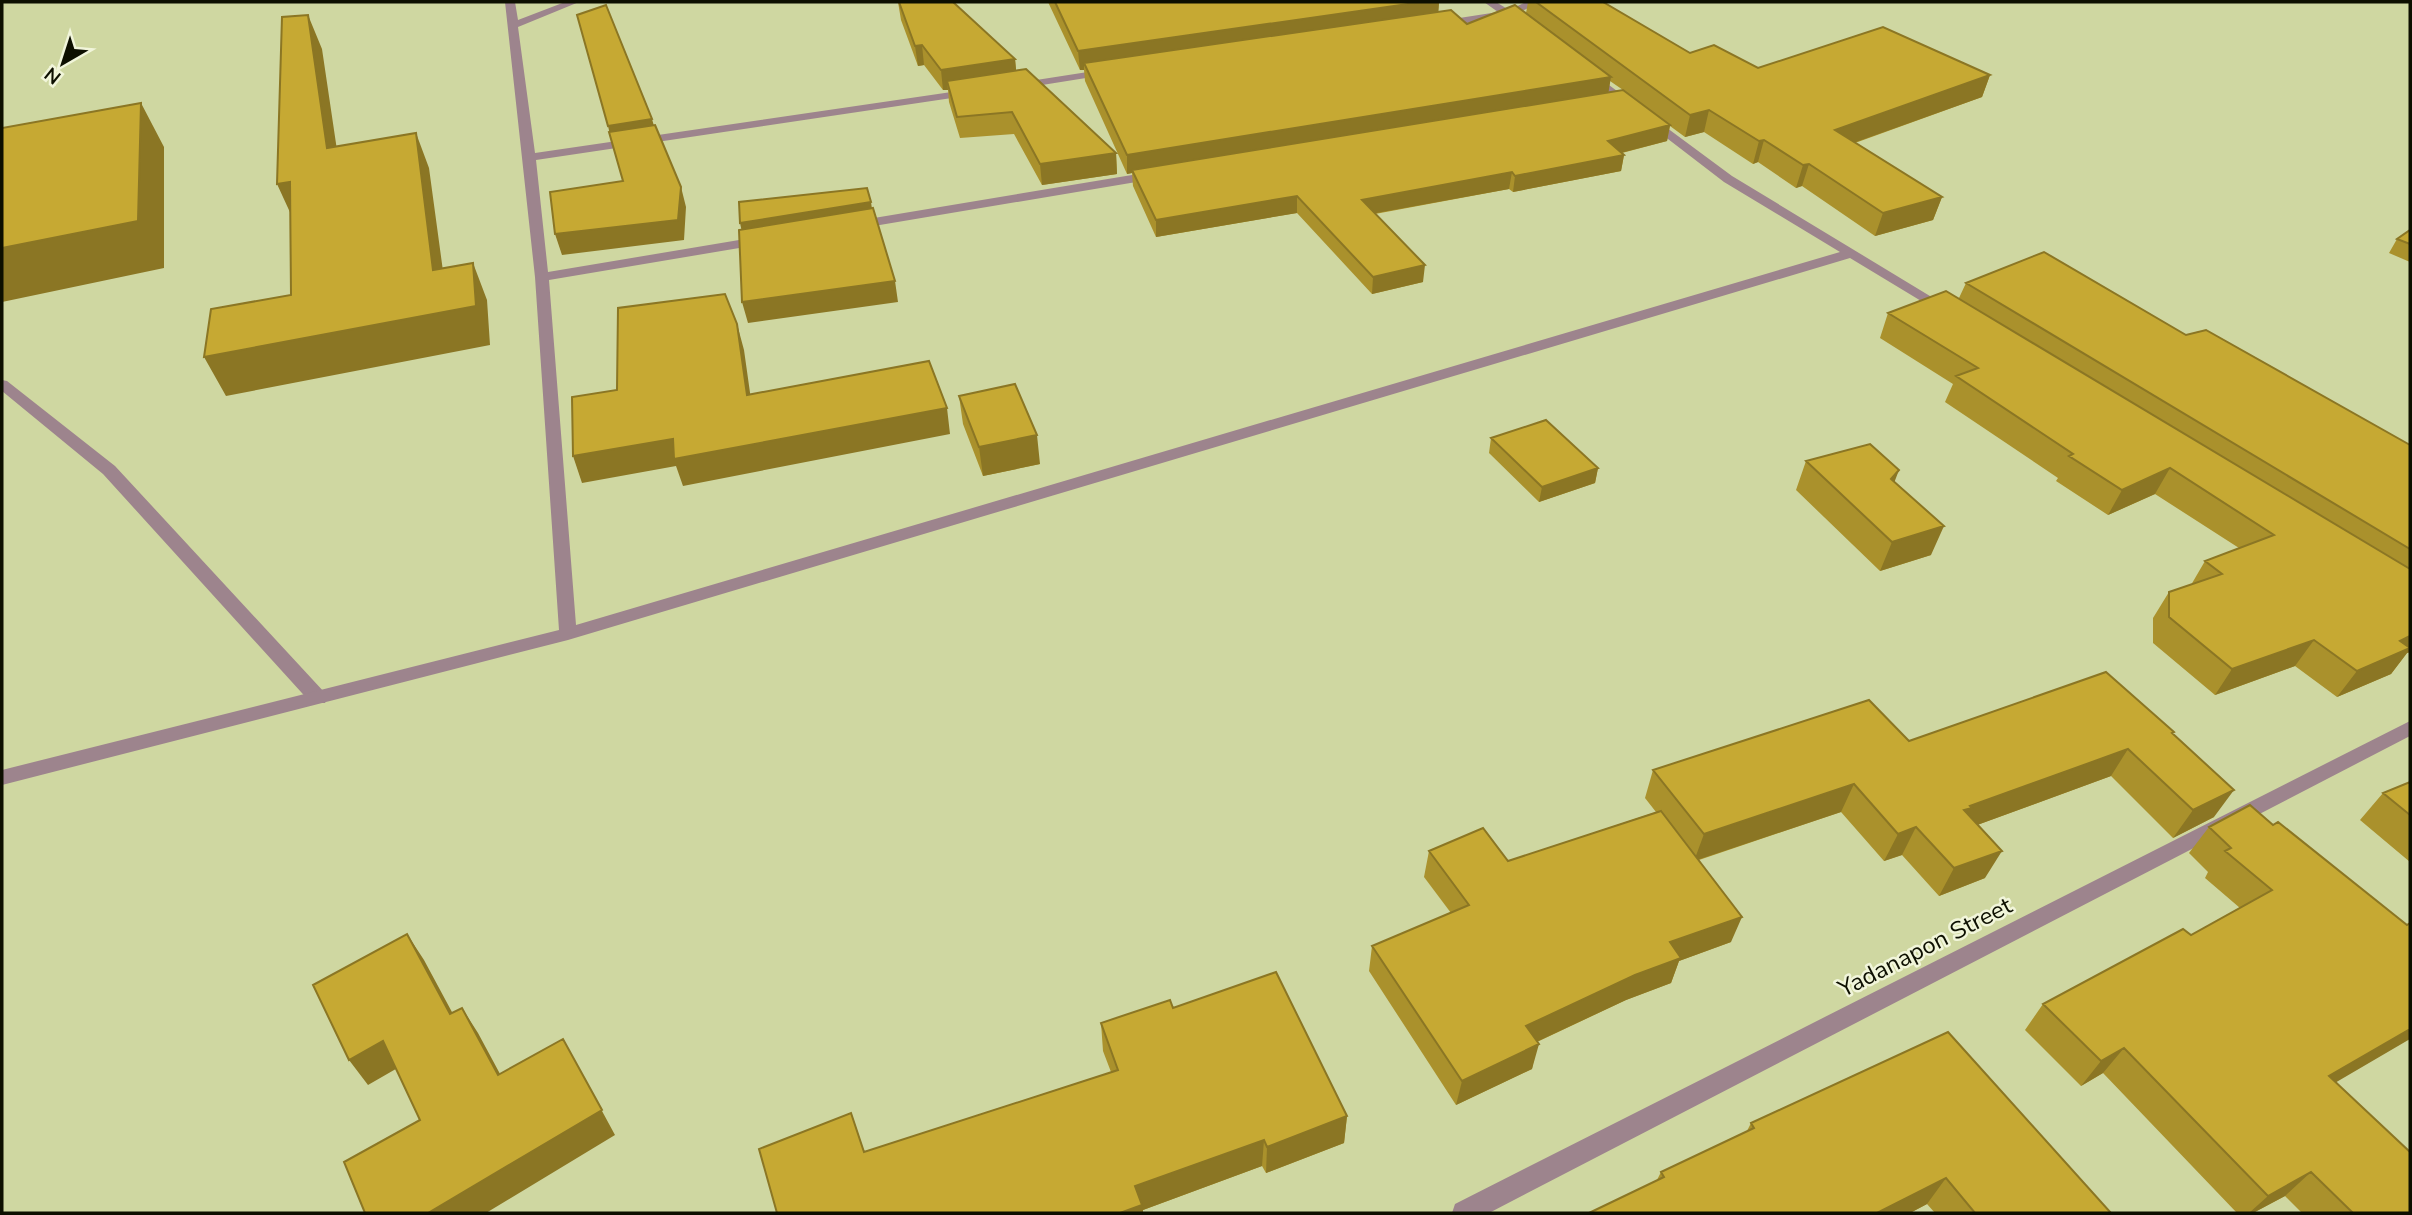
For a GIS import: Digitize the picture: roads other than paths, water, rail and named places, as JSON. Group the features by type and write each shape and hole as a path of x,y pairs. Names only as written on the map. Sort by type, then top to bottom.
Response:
{"street":[{"path":"510,2 542,277 568,634"},
{"path":"513,25 574,2"},
{"path":"1489,2 1511,13 1531,29"},
{"path":"1428,26 1511,13 1534,2"},
{"path":"1582,68 1616,100 1728,179 1958,318"},
{"path":"1000,88 1124,70"},
{"path":"530,157 986,90"},
{"path":"843,227 1171,173"},
{"path":"542,277 775,238"},
{"path":"2,778 568,634 1851,253"},
{"path":"2,384 109,470 318,698"},
{"name":"Yadanapon Street","path":"1464,1213 2410,728"}]}
